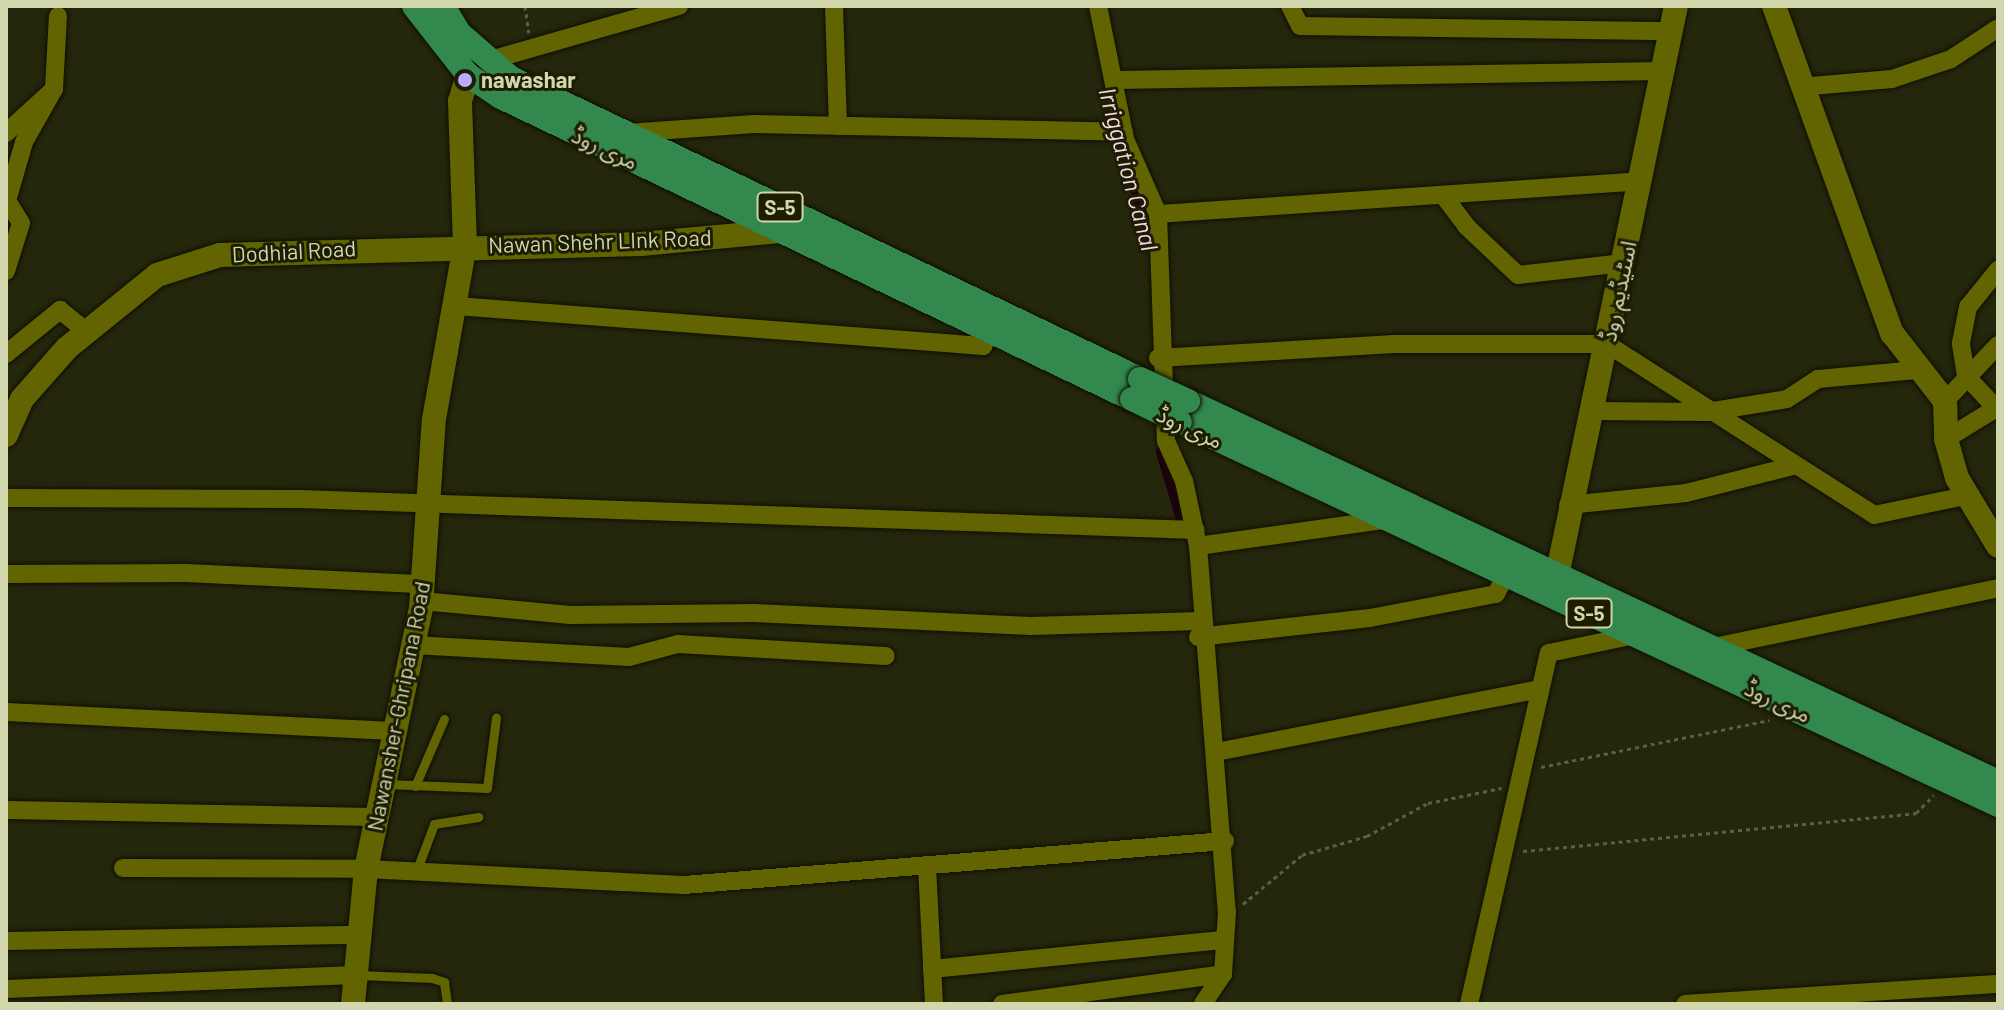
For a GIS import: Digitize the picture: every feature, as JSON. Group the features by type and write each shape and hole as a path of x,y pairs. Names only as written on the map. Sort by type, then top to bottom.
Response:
{"main road":[{"name":"مری روڈ","path":"414,6 478,68 576,135 782,231 989,333 1136,389"},
{"name":"مری روڈ","path":"443,6 478,68 625,133 1136,389 1403,518 1506,574 1635,635 1725,660 1998,782"},
{"name":"مری روڈ","path":"1403,518 1557,576 1725,660 1998,805"}],"street":[{"path":"478,68 528,49 679,6"},
{"path":"834,6 838,126"},
{"path":"1098,6 1116,80 1124,132 1158,214 1158,358 1166,441 1184,481 1196,538 1201,632 1225,841 1227,912 1223,974 1203,1004"},
{"path":"1290,6 1300,26 1671,31"},
{"name":"اسٹیڈیم روڈ","path":"1557,576 1568,505 1607,344 1676,6"},
{"path":"1774,6 1800,87 1892,333 1917,370 1945,401 1946,439 1965,496 1996,536"},
{"path":"8,260 21,223 7,201 24,142 54,89 58,16"},
{"path":"1800,87 1892,79 1951,59 1998,28"},
{"name":"Nawansher-Ghripana Road","path":"353,1004 366,869 423,592 434,419 465,245 460,101 478,68"},
{"path":"1116,80 1662,71"},
{"path":"6,133 54,89"},
{"path":"625,133 838,126 1124,132"},
{"path":"1158,214 1642,181"},
{"path":"1443,195 1466,226 1518,275 1623,263"},
{"name":"Nawan Shehr LInk Road","path":"465,245 641,244 782,231"},
{"name":"Dodhial Road","path":"6,435 22,399 87,332 157,275 220,255 465,245"},
{"path":"1946,439 1997,407 1966,376 1961,343 1968,307 1998,270"},
{"path":"456,306 983,346 989,333"},
{"path":"6,354 60,310 87,332"},
{"path":"1158,358 1394,344 1607,344 1793,466 1874,515 1965,496"},
{"path":"1945,401 1998,345"},
{"path":"1592,411 1713,411 1787,399 1818,379 1917,370"},
{"path":"1568,505 1686,493 1793,466"},
{"path":"6,498 285,499 1196,538 1403,518"},
{"path":"6,574 186,573 423,592 570,615 754,613 1201,632 1370,618 1496,594 1506,574"},
{"path":"1725,660 1998,588"},
{"path":"1469,1004 1525,776 1549,653 1635,635"},
{"path":"413,645 629,657 678,644 886,656"},
{"path":"1216,752 1540,689"},
{"path":"6,712 394,731"},
{"path":"6,810 376,817"},
{"path":"123,868 366,869 684,885 1225,841"},
{"path":"927,866 934,1004"},
{"path":"6,941 359,935"},
{"path":"932,969 1225,940"},
{"path":"1002,1004 1223,974"},
{"path":"6,989 355,975"},
{"path":"1685,1004 1998,984"}],"lane":[{"path":"382,783 487,788 496,718"},
{"path":"415,786 444,719"},
{"path":"416,872 434,824 478,817"},
{"path":"355,975 432,978 444,982 447,1004"}],"path":[{"path":"525,6 528,49"},
{"path":"1227,912 1262,894 1302,855 1367,836 1428,803 1525,776 1773,719"},
{"path":"1507,852 1916,813 1949,781"}],"waterway":[{"name":"Irriggation Canal","path":"1135,178 1154,244"},
{"name":"Irriggation Canal","path":"1164,452 1185,522"},
{"path":"1198,642 1200,675"}],"place":[{"name":"nawashar","path":"465,80"}]}
